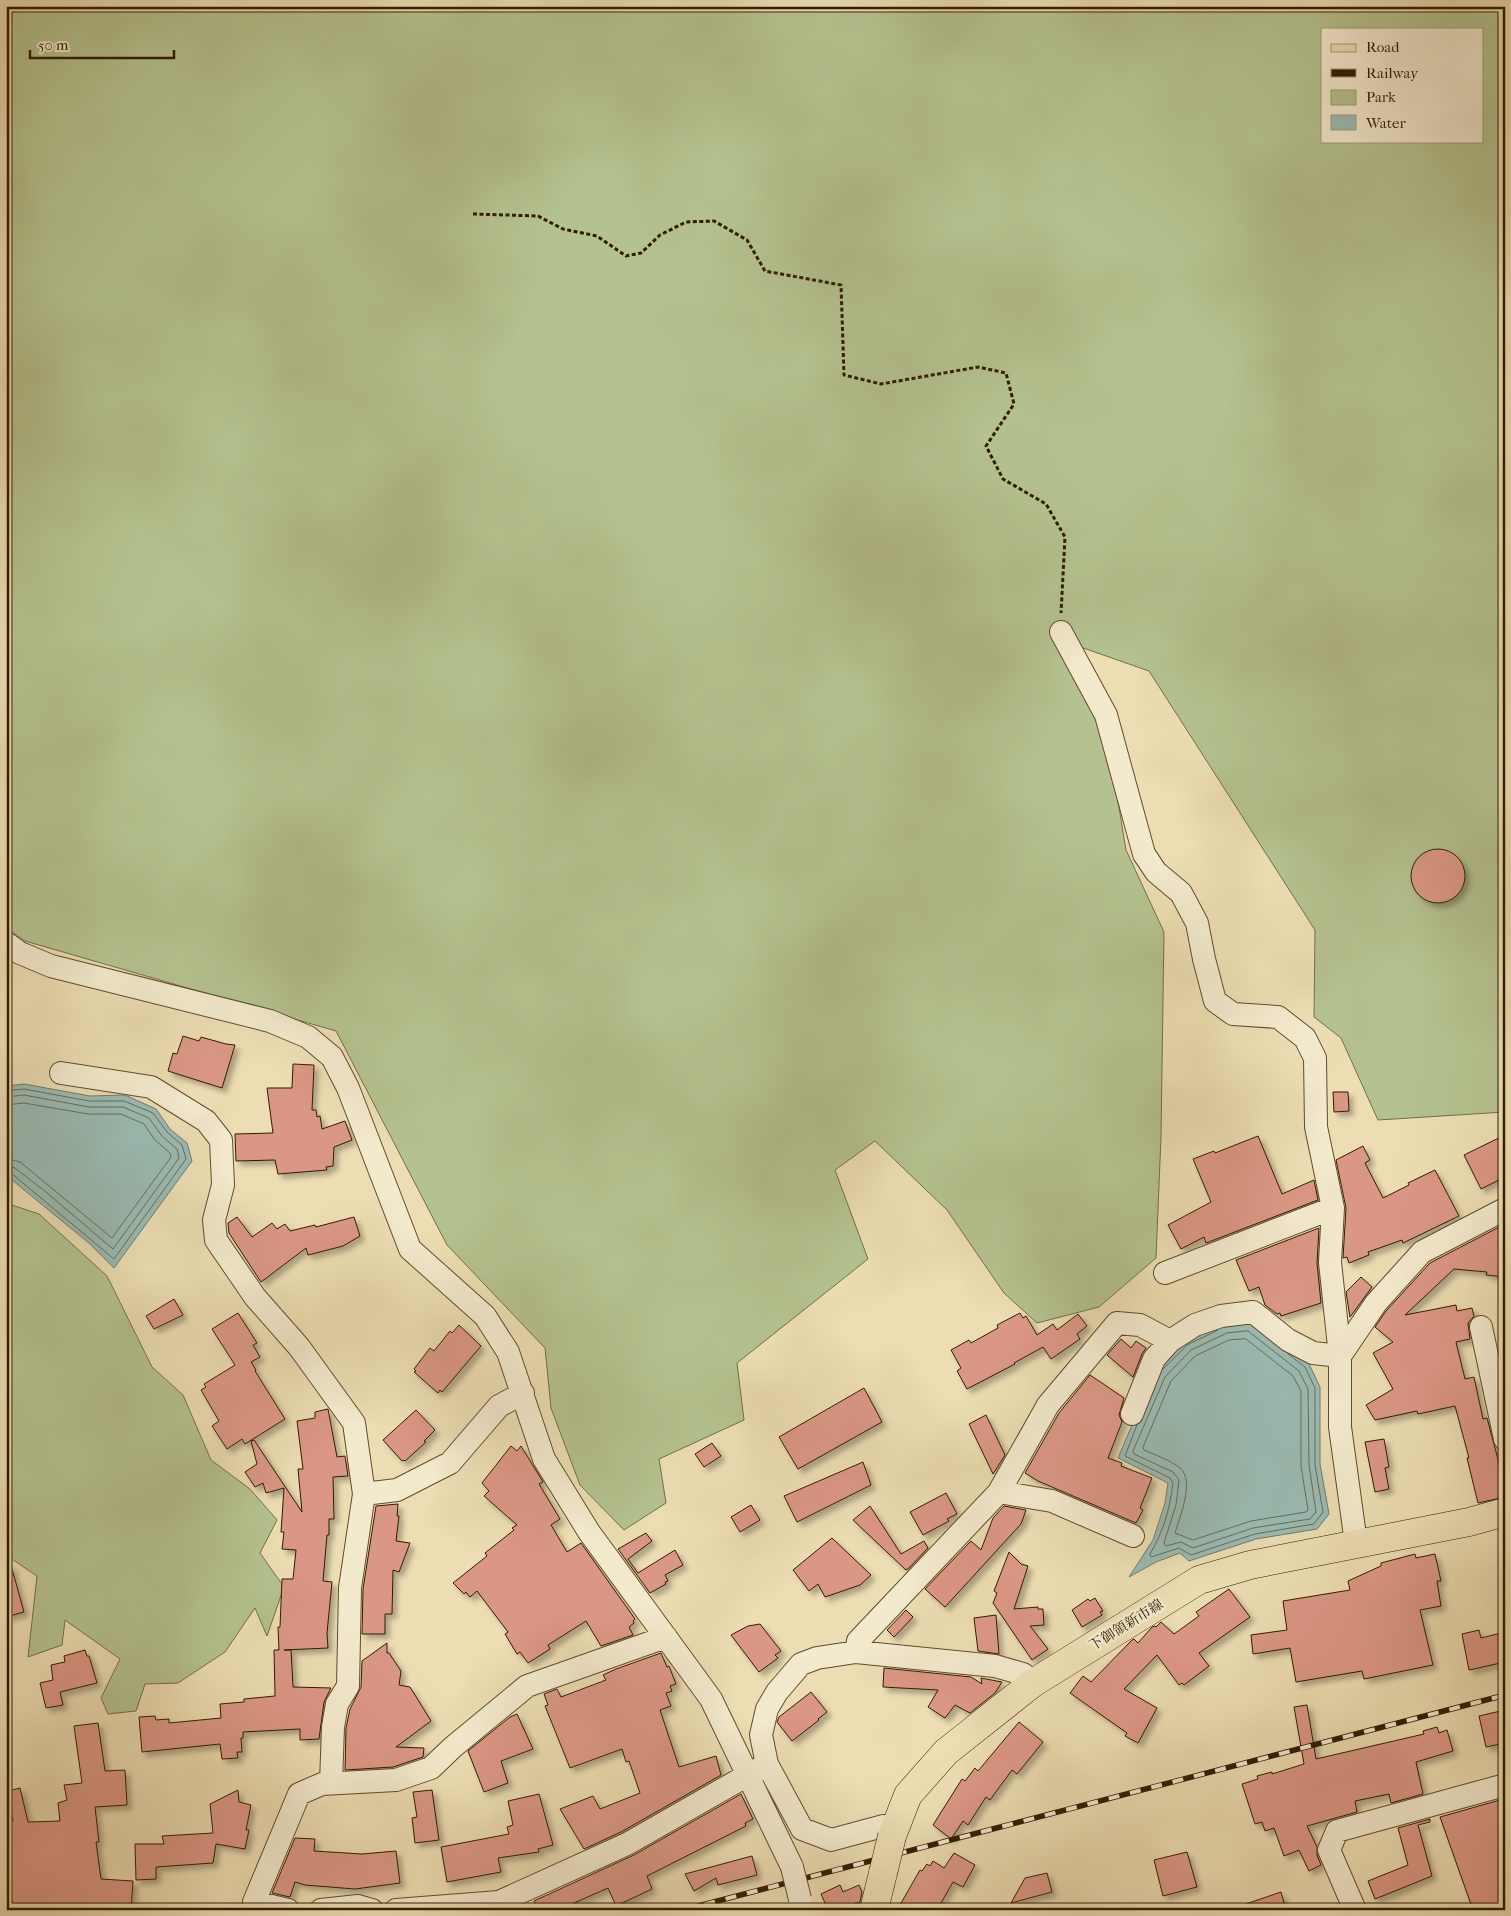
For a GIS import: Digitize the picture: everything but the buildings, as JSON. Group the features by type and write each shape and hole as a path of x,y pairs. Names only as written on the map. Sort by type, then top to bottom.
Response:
{"main road":[{"name":"下御領新市線","path":"874,1910 892,1833 908,1795 946,1752 1033,1683 1199,1580 1250,1565 1470,1522 1505,1512"}],"street":[{"path":"1060,632 1106,715 1144,854 1156,872 1181,894 1197,923 1215,1001 1233,1014 1278,1017 1305,1038 1315,1058 1316,1127 1333,1208 1330,1262 1340,1356 1340,1427 1356,1543"},
{"path":"6,943 20,953 51,966 270,1022 308,1037 332,1057 348,1088 410,1249 485,1316 508,1352 544,1459 589,1532 711,1699 792,1867 803,1904"},
{"path":"61,1073 151,1087 206,1121 221,1140 223,1185 214,1220 216,1240 255,1297 299,1347 354,1423 364,1494 350,1588 348,1686 337,1704 333,1727 332,1783"},
{"path":"1165,1273 1333,1208"},
{"path":"1340,1356 1376,1303 1422,1252 1505,1209"},
{"path":"1132,1414 1154,1359 1170,1341 1195,1325 1221,1316 1254,1312 1288,1340 1313,1353 1340,1356"},
{"path":"856,1652 858,1640 999,1492 1048,1405 1117,1323 1140,1325 1170,1341"},
{"path":"1481,1327 1505,1439"},
{"path":"364,1494 397,1490 450,1462 499,1406 523,1393"},
{"path":"999,1492 1052,1500 1133,1536"},
{"path":"288,1910 254,1902 299,1794 322,1784 396,1780 431,1768 453,1747 527,1686 666,1637"},
{"path":"892,1833 882,1826 831,1840 802,1829 768,1764 761,1735 767,1709 777,1692 801,1664 817,1658 856,1652 995,1666 1024,1674 1033,1683"},
{"path":"396,1910 499,1902 627,1844 768,1764"},
{"path":"1355,1910 1329,1850 1337,1831 1505,1785"},
{"path":"321,1910 358,1906 372,1910"}],"path":[{"path":"473,214 538,216 562,229 597,236 626,256 641,253 660,235 686,222 714,221 747,240 765,271 841,285 844,375 881,384 978,367 1006,373 1014,404 986,446 1004,479 1046,504 1065,537 1060,632"}],"green space":[{"path":"6,6 1505,6 1505,1112 1378,1120 1341,1038 1314,1017 1315,930 1149,671 1069,643 1108,741 1126,850 1164,932 1161,1136 1156,1258 1099,1307 1037,1323 1004,1293 947,1210 875,1141 835,1170 868,1259 737,1363 744,1420 659,1459 666,1503 624,1530 580,1485 551,1408 545,1348 447,1245 336,1031 25,941 6,928"},
{"path":"6,1203 39,1214 107,1276 152,1367 183,1395 211,1460 250,1489 277,1520 260,1553 284,1587 267,1636 255,1608 225,1652 178,1683 145,1684 136,1711 108,1714 101,1698 120,1659 65,1620 62,1645 28,1657 37,1576 6,1555"}],"water":[{"path":"24,1084 90,1096 125,1095 156,1109 170,1129 187,1143 192,1161 114,1268 90,1244 6,1175 6,1086"},
{"path":"1252,1319 1309,1364 1320,1387 1320,1464 1329,1514 1317,1529 1256,1539 1189,1561 1180,1553 1156,1562 1129,1577 1153,1540 1165,1503 1168,1483 1118,1458 1155,1371 1184,1341 1224,1322"}],"railway":[{"path":"683,1910 1505,1695"}]}
